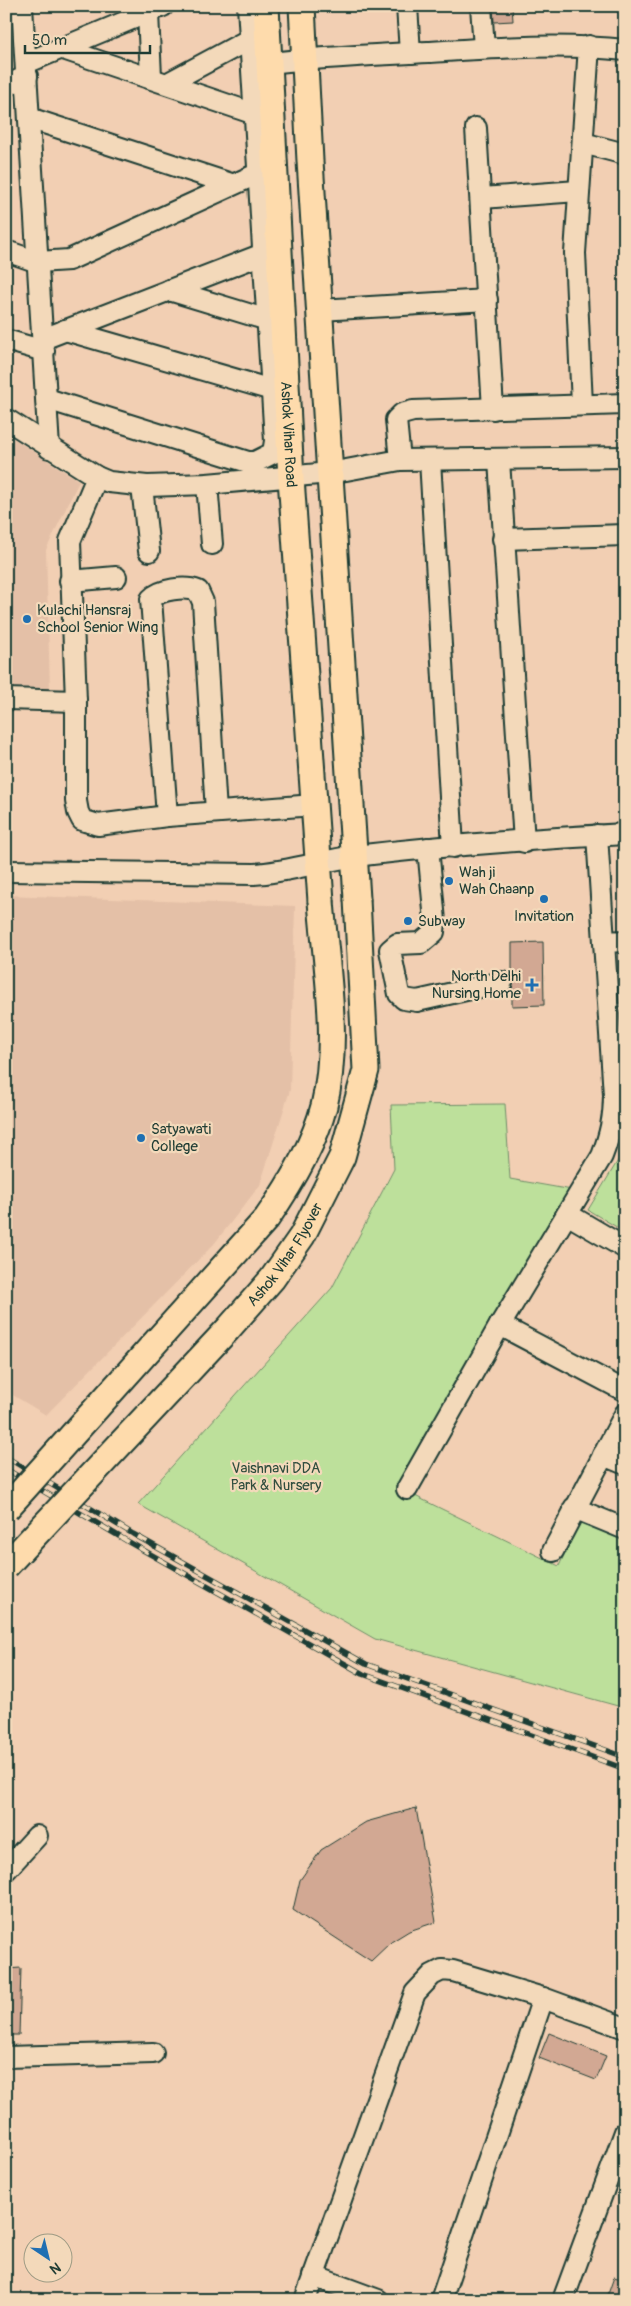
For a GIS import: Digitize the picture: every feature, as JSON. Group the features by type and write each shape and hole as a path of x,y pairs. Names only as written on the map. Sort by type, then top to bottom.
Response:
{"main road":[{"name":"Ashok Vihar Road","path":"266,6 291,478 318,861"},
{"path":"302,6 354,856"},
{"name":"Ashok Vihar Flyover","path":"6,1566 272,1279 302,1236 342,1157 366,1070 354,856"},
{"path":"6,1509 267,1218 296,1171 324,1107 331,1057 331,1030 318,861"}],"street":[{"path":"22,6 49,448"},
{"path":"47,399 234,459 255,462 268,457 276,448 248,6"},
{"path":"407,6 410,53"},
{"path":"481,6 484,48"},
{"path":"6,86 26,70 63,49 156,10 160,80"},
{"path":"160,80 250,39"},
{"path":"269,63 484,48 589,46 625,50"},
{"path":"582,405 575,253 589,46"},
{"path":"63,49 160,80 255,114"},
{"path":"29,118 231,184"},
{"path":"476,128 482,198 493,409"},
{"path":"583,143 625,154"},
{"path":"6,251 38,262 69,260 231,184 259,173"},
{"path":"482,198 578,191"},
{"path":"6,340 43,345 65,330 263,254"},
{"path":"169,290 268,320"},
{"path":"320,310 487,300"},
{"path":"65,330 272,390"},
{"path":"400,460 395,431 396,420 402,414 413,410 625,404"},
{"path":"6,419 97,477 109,482 142,486 291,478 400,460 625,457"},
{"path":"430,460 454,847"},
{"path":"499,460 524,842"},
{"path":"97,477 70,541 76,701 76,801 82,820 98,825 167,816 314,805"},
{"path":"207,484 212,544"},
{"path":"142,486 149,551"},
{"path":"503,539 625,535"},
{"path":"70,581 116,577"},
{"path":"167,816 151,598 162,592 191,588 198,590 203,602 216,812"},
{"path":"6,699 76,701"},
{"path":"6,871 254,874 274,872 318,861 428,848 625,834"},
{"path":"407,1489 500,1326 602,1156 614,1117 617,1023 604,942 597,836"},
{"path":"428,848 435,921 434,932 421,943 397,944 390,950 399,994 404,999 417,1001 502,982"},
{"path":"604,942 625,941"},
{"path":"567,1214 625,1248"},
{"path":"500,1326 625,1391"},
{"path":"553,1551 625,1414"},
{"path":"603,1455 625,1464"},
{"path":"574,1508 625,1529"},
{"path":"6,1870 37,1836"},
{"path":"304,2300 415,1993 423,1982 442,1970 453,1971 543,1998 625,2028"},
{"path":"441,2300 543,1998"},
{"path":"6,2057 153,2053"},
{"path":"564,2300 625,2132"},
{"path":"313,2276 378,2300"}],"shaded area":[{"name":"Kulachi Hansraj School Senior Wing","path":"6,434 79,481 46,550 50,690 6,688"},
{"name":"Satyawati College","path":"6,895 295,906 290,1090 260,1185 214,1244 46,1415 6,1391"}],"green space":[{"name":"Vaishnavi DDA Park & Nursery","path":"505,1104 510,1179 589,1193 413,1495 559,1566 581,1519 625,1537 625,1708 375,1639 138,1504 332,1288 394,1169 391,1105"},
{"path":"625,1149 625,1232 588,1210"}],"building":[{"path":"493,6 512,6 513,21 494,22"},
{"path":"543,942 544,1005 512,1006 512,943"},
{"path":"416,1808 436,1922 409,1931 391,1942 371,1961 293,1910 300,1880 321,1850 366,1822"},
{"path":"21,1968 19,2035 6,2035 6,1969"},
{"path":"549,2033 606,2056 596,2080 539,2058"},
{"path":"614,2277 625,2280 625,2300 606,2300"}],"railway":[{"path":"6,1457 133,1534 366,1664 625,1757"},
{"path":"6,1469 127,1541 363,1674 625,1769"}],"place":[{"name":"Kulachi Hansraj School Senior Wing","path":"27,619"},
{"name":"Wah ji Wah Chaanp","path":"449,881"},
{"name":"Invitation","path":"544,899"},
{"name":"Subway","path":"408,921"},
{"name":"North Delhi Nursing Home","path":"532,985"},
{"name":"Satyawati College","path":"141,1138"}]}
